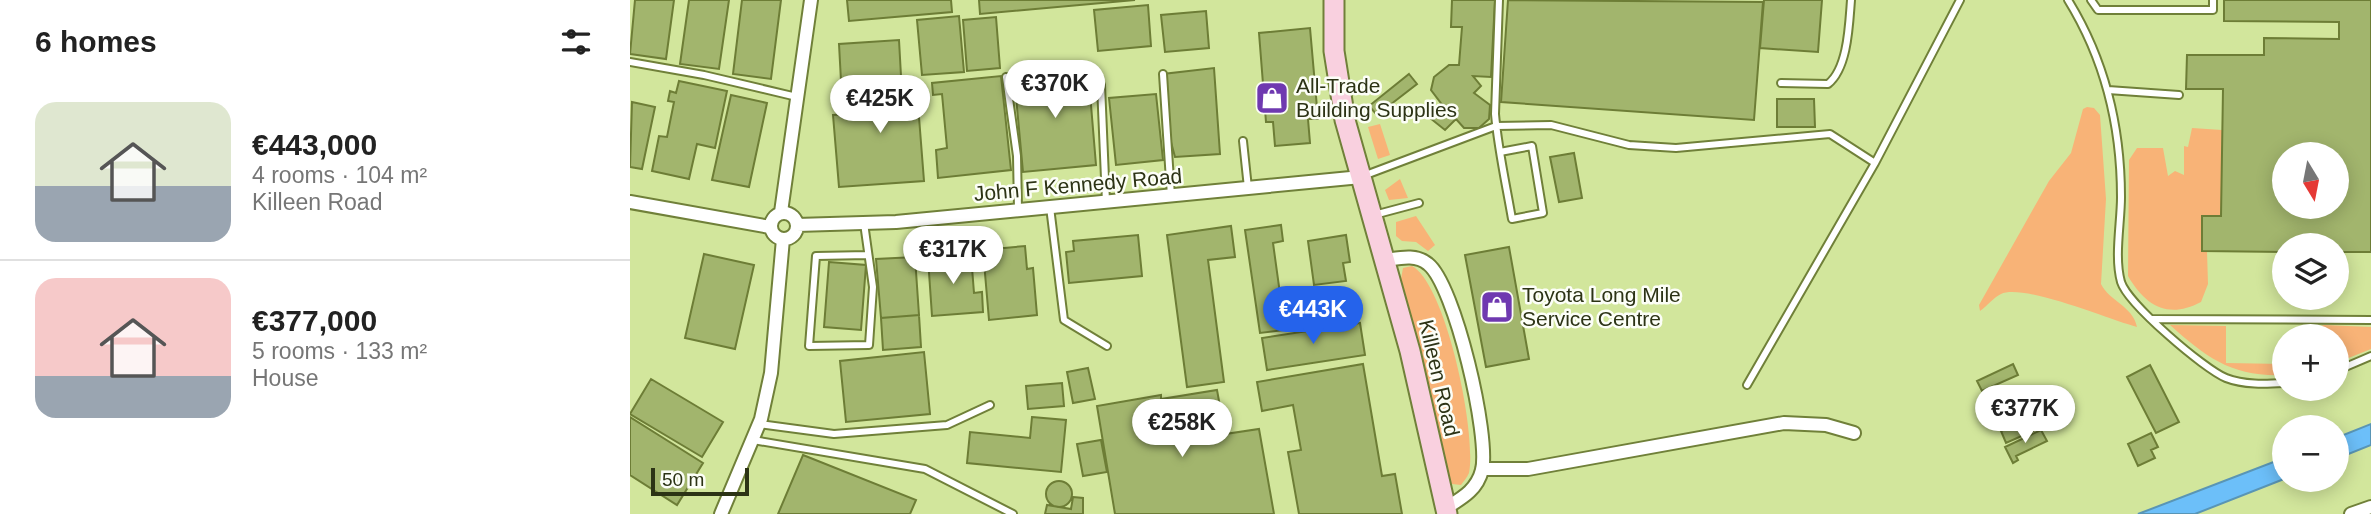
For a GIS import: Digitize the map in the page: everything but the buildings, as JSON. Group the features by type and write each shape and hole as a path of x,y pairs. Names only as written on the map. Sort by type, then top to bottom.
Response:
{"street":[{"path":"781,212 792,215 797,225 794,235 783,239 773,234 770,227 773,218 781,212 811,0"},
{"name":"Killeen Road","path":"1334,0 1334,51 1342,106 1386,260 1446,511 1471,492 1482,469 1480,430 1462,335 1438,277 1428,264 1416,258 1386,260"},
{"name":"John F Kennedy Road","path":"797,225 864,223 1361,177"},
{"path":"630,202 770,227"},
{"path":"721,514 759,424 771,373 783,239"},
{"path":"1482,469 1528,469 1784,423 1811,422 1854,433"},
{"path":"2351,514 2371,507"}],"lane":[{"path":"1499,0 1496,126 1500,152 1512,219 1543,214 1532,146 1500,152"},
{"path":"1781,83 1828,84 1837,77 1848,30 1851,0"},
{"path":"1747,385 1875,163 1960,0"},
{"path":"2068,0 2085,27 2108,90 2120,152 2121,281 2125,291 2204,365 2224,377 2242,383 2272,383"},
{"path":"2091,0 2098,10 2213,10 2213,0"},
{"path":"630,62 704,75 796,97"},
{"path":"1163,74 1171,196"},
{"path":"1006,77 1017,156 1018,209"},
{"path":"1101,85 1106,202"},
{"path":"2108,90 2179,95"},
{"path":"1361,177 1496,126 1551,125 1629,145 1676,148 1830,134 1875,163"},
{"path":"1243,141 1248,189"},
{"path":"1373,215 1419,203"},
{"path":"1050,207 1064,320 1107,346"},
{"path":"864,223 869,255 873,288 869,345 809,346 816,256 869,255"},
{"path":"2152,319 2371,320"},
{"path":"2349,365 2371,356"},
{"path":"759,424 834,435 922,428 947,425 990,405"},
{"path":"753,440 925,469 1013,514"}],"shaded area":[{"path":"2094,108 2100,115 2106,199 2101,284 2109,295 2131,314 2137,327 2047,298 2012,292 2001,294 1980,311 1979,305 2049,181 2071,153 2083,109"},
{"path":"1380,124 1390,155 1378,159 1368,127"},
{"path":"2192,128 2222,130 2221,216 2202,216 2202,250 2207,251 2208,284 2201,302 2189,307 2169,309 2159,307 2142,296 2128,276 2129,160 2137,148 2163,148 2168,176 2175,171 2184,175 2184,146 2188,147"},
{"path":"1400,179 1408,198 1389,200 1385,190"},
{"path":"1416,216 1435,245 1428,251 1416,242 1402,241 1396,236 1396,222"},
{"path":"1412,266 1425,278 1436,300 1456,361 1470,453 1469,473 1461,485 1452,484 1448,480 1401,279 1403,268"},
{"path":"2170,325 2226,326 2226,363 2272,364 2272,375 2235,369 2196,347"},
{"path":"2349,326 2371,327 2371,349 2349,358"}],"water":[{"path":"2371,424 2371,445 2349,454 2349,433"},
{"path":"2272,463 2272,484 2195,514 2138,514"}],"place":[{"name":"All-Trade Building Supplies","path":"1272,98"},
{"name":"Toyota Long Mile Service Centre","path":"1497,307"}]}
